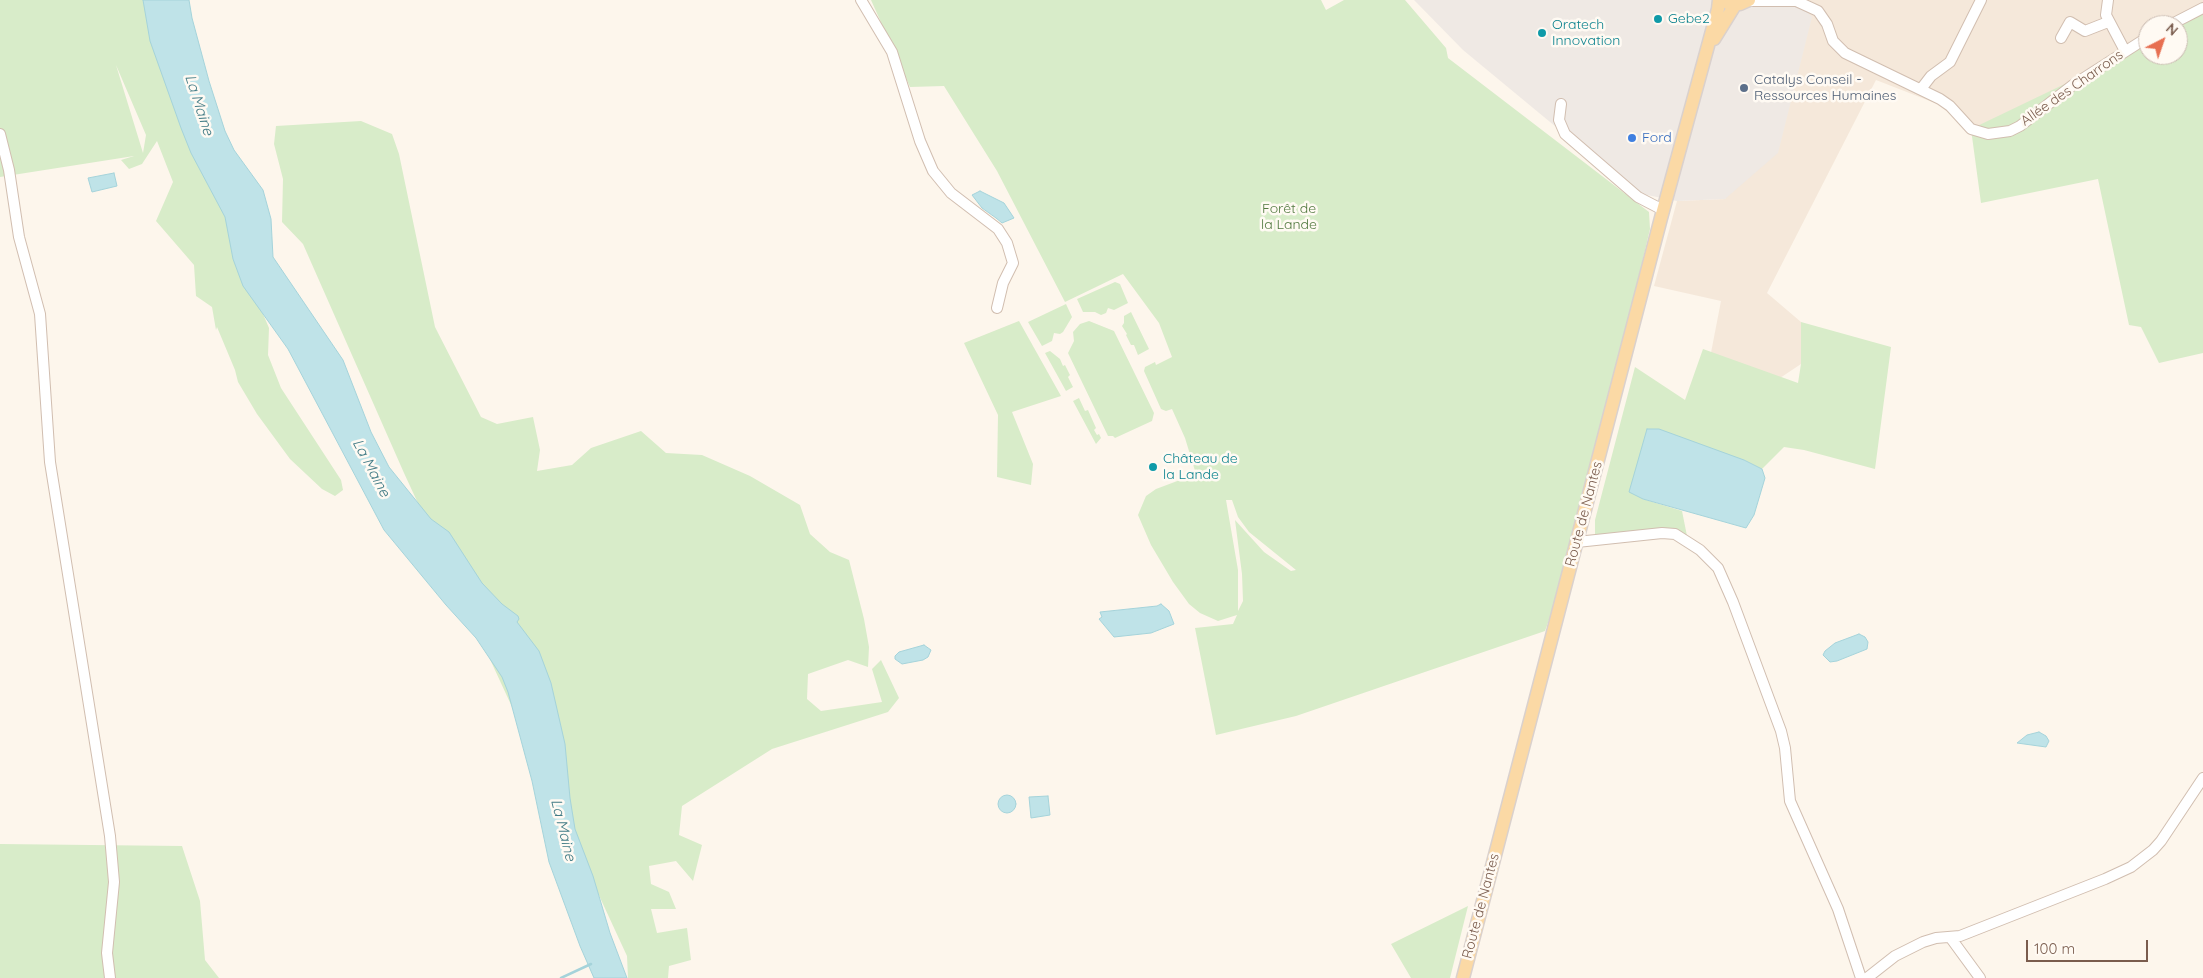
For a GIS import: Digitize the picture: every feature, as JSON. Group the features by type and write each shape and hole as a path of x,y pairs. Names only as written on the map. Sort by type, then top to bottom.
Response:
{"main road":[{"name":"Route de Nantes","path":"1463,978 1719,0"},
{"path":"1723,0 1735,5 1749,0"},
{"name":"Route de Nantes","path":"1706,51 1735,5"}],"street":[{"path":"860,0 892,52 920,141 933,171 951,193 998,229 1007,243 1013,263 1003,282 997,308"},
{"path":"1749,0 1800,1"},
{"path":"1922,89 1931,76 1950,62 1980,0"},
{"path":"2108,0 2106,16 2125,51"},
{"name":"Allée des Charrons","path":"1800,1 1818,11 1827,24 1833,40 1845,53 1922,89 1950,106 1971,129 1980,133 1998,134 2020,126 2073,85 2138,43"},
{"path":"2188,16 2203,8"},
{"path":"2061,38 2070,22 2085,31 2108,22"},
{"path":"1560,104 1559,120 1565,134 1638,197 1663,210"},
{"path":"0,134 9,170 22,250 38,301 50,462 110,836 114,882 108,953 110,978"},
{"path":"1577,542 1662,533 1676,534 1700,550 1718,568 1733,602 1781,731 1785,748 1790,801 1838,909 1861,978"},
{"path":"1867,978 1909,948 1936,938 1960,936 2131,867 2153,850 2161,841 2203,778"},
{"path":"1950,937 1980,978"}],"shaded area":[{"path":"1414,0 1796,0 1812,17 1778,153 1725,199 1677,201 1642,194 1573,141 1463,50"},
{"path":"1796,0 2203,0 2203,18 2188,28 2188,15 2138,15 2138,59 1989,152 1940,105 1876,80 1767,293 1801,322 1801,364 1753,396 1709,363 1721,301 1654,286 1677,201 1725,199"}],"green space":[{"path":"0,0 152,0 241,262 269,328 268,355 281,388 341,480 343,490 335,496 322,489 290,459 257,414 238,382 217,327 216,330 212,307 196,296 194,265 156,221 173,182 157,141 142,164 129,169 121,160 134,156 0,177","holes":["116,65 146,135 143,153"]},
{"name":"Forêt de la Lande","path":"871,0 1321,0 1326,10 1344,0 1405,0 1446,48 1448,58 1649,212 1650,229 1577,542 1545,631 1296,716 1216,735 1195,628 1233,624 1237,615 1218,621 1200,613 1189,604 1173,582 1151,545 1138,515 1146,496 1156,489 1196,474 1185,438 1172,409 1166,411 1161,409 1144,371 1145,367 1155,362 1156,365 1172,357 1159,323 1123,274 1065,302 997,171 944,86 910,87","holes":["1226,500 1232,500 1238,517 1249,532 1296,570 1291,571 1264,552 1235,520 1242,574 1243,601 1238,611 1238,570"]},
{"path":"2203,14 2203,353 2159,363 2141,327 2129,325 2098,179 1981,203 1971,129 2138,49 2138,65 2188,65 2188,22"},
{"path":"361,121 392,134 399,154 435,327 481,417 497,424 533,417 540,450 537,471 572,465 591,448 641,431 666,453 702,455 750,476 800,505 810,534 830,552 849,560 869,647 868,667 848,660 808,674 807,699 821,711 882,702 872,669 881,660 899,698 888,712 772,749 682,806 679,835 702,845 693,881 676,861 649,866 651,884 669,892 676,909 651,909 657,933 687,928 691,960 669,966 668,978 628,978 627,956 404,473 303,244 282,222 283,179 274,144 276,126"},
{"path":"1115,282 1120,284 1128,303 1114,310 1108,308 1106,313 1101,315 1095,312 1083,312 1077,299"},
{"path":"1066,304 1072,317 1063,332 1060,334 1054,333 1052,341 1042,346 1028,322"},
{"path":"1131,312 1149,349 1138,355 1122,326 1124,316"},
{"path":"1019,321 1061,396 1012,412 1033,464 1031,485 997,477 998,415 964,343"},
{"path":"1089,321 1114,331 1154,413 1152,421 1115,438 1108,436 1068,353 1074,341 1073,332 1080,324"},
{"path":"1801,322 1891,347 1875,469 1804,450 1784,447 1762,469 1744,460 1643,499 1682,511 1687,536 1668,530 1621,532 1595,536 1595,520 1635,367 1685,400 1703,349 1798,383 1801,364"},
{"path":"1050,351 1060,359 1063,366 1065,365 1070,375 1068,377 1073,387 1066,391 1045,353"},
{"path":"1079,398 1085,411 1088,410 1096,428 1094,430 1101,438 1096,444 1073,401"},
{"path":"0,844 182,846 200,901 205,960 219,978 0,978"},
{"path":"1468,906 1450,978 1411,978 1391,944"}],"water":[{"name":"La Maine","path":"143,0 189,0 209,81 225,131 234,150 263,190 271,219 273,257 343,360 371,432 389,467 431,519 449,532 482,583 502,604 518,616 517,622 539,651 551,683 565,744 575,829 593,876 610,933 627,978 594,978 580,946 549,862 532,781 508,692 502,677 476,638 384,530 288,349 243,286 233,259 225,217 191,153 150,41"},
{"path":"114,173 117,186 92,192 88,178"},
{"path":"980,191 1004,203 1014,218 1002,223 982,208 972,195"},
{"path":"1647,429 1659,429 1744,460 1762,469 1765,478 1754,515 1746,528 1643,499 1629,492"},
{"path":"1161,604 1169,611 1174,624 1151,633 1114,637 1099,619 1102,617 1100,612"},
{"path":"1859,634 1865,637 1868,642 1867,649 1830,662 1823,655 1835,643"},
{"path":"924,645 931,650 928,657 923,660 902,664 895,659 899,652"},
{"path":"2039,732 2046,736 2049,741 2046,747 2017,743 2027,735"},
{"path":"1007,795 1013,798 1016,804 1013,810 1007,813 1001,810 998,804 1001,798"},
{"path":"1048,796 1050,815 1031,818 1029,797"}],"waterway":[{"path":"561,978 591,964"}],"place":[{"name":"Gebe2","path":"1658,19"},
{"name":"Oratech Innovation","path":"1542,33"},
{"name":"Catalys Conseil - Ressources Humaines","path":"1744,88"},
{"name":"Ford","path":"1632,138"},
{"name":"Château de la Lande","path":"1153,467"}]}
